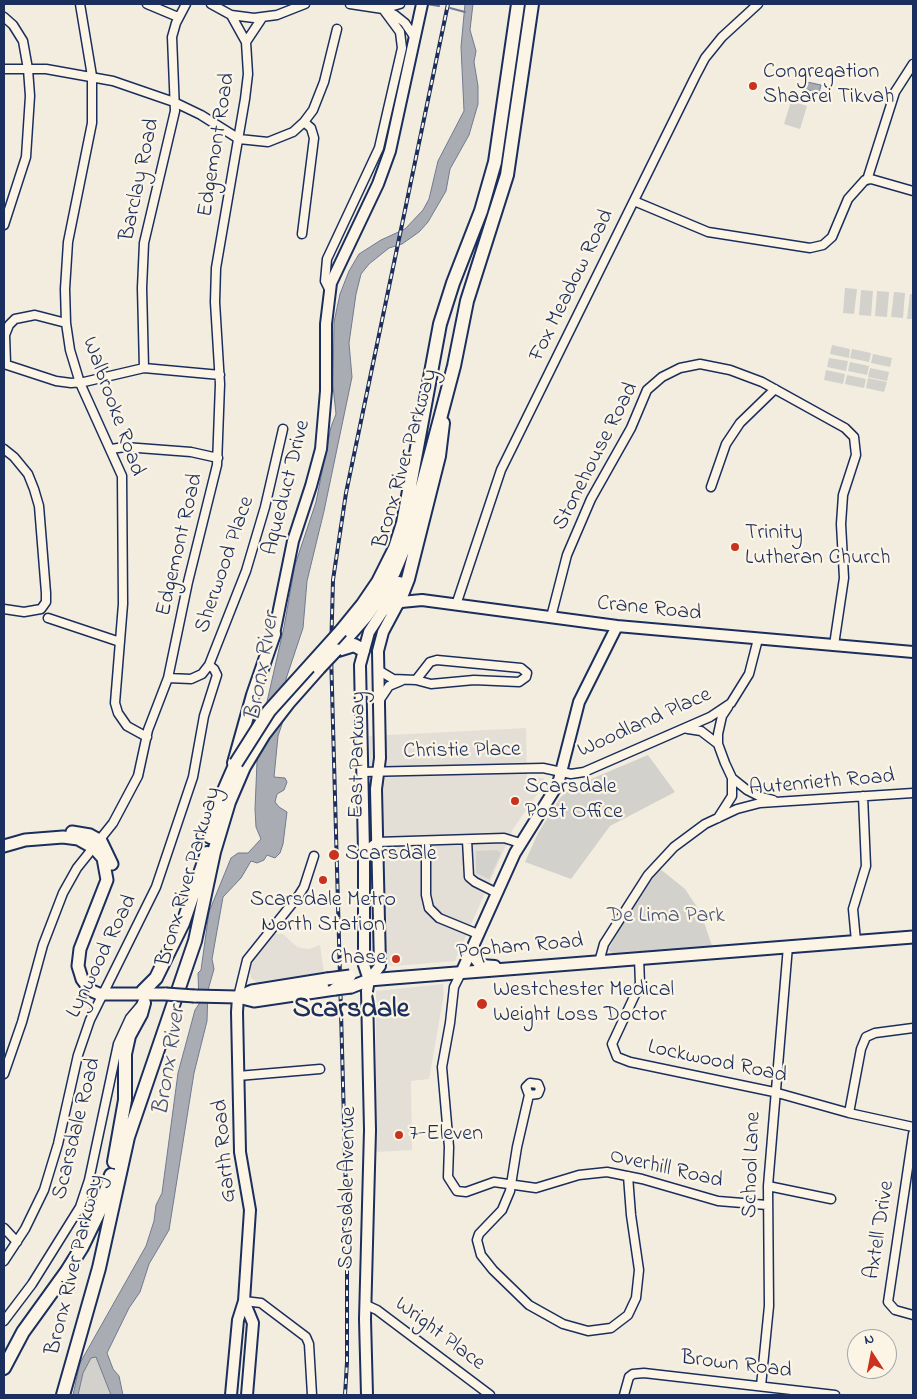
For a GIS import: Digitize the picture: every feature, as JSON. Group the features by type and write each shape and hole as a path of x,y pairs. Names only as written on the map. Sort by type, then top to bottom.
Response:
{"highway":[{"name":"Bronx River Parkway","path":"4,1368 23,1332 67,1272 85,1242 99,1212 128,1112 186,947 219,802 269,711 371,593 395,548 406,511 445,308 482,211 492,174 518,4"},
{"name":"Bronx River Parkway","path":"64,1395 99,1268 128,1138 193,947 237,767 279,713 339,648 374,605 400,560 413,523 433,438 444,403 467,301 507,175 532,4"},
{"path":"527,32 536,4"},
{"path":"426,400 428,426 436,449 435,467"},
{"path":"392,608 406,585 441,446 444,403"},
{"path":"237,767 253,694 274,634"},
{"path":"339,648 354,645 362,655"},
{"path":"114,1162 125,1100 125,1054 127,1042 145,995 156,978 179,931 207,852"}],"main road":[{"path":"4,840 32,833 68,832 86,834 111,859 114,875 110,891 88,943 84,965 86,976 92,984 104,992"},
{"path":"4,846 26,840 62,837 98,844"},
{"name":"Popham Road","path":"104,992 135,989 145,995 238,997 252,991 369,980 913,937"}],"street":[{"name":"Walbrooke Road","path":"80,4 92,76 91,135 73,211 66,257 66,323 70,350 80,383 122,476 124,494 120,642 115,699 116,709 129,728 147,737"},
{"path":"147,4 178,17"},
{"name":"Barclay Road","path":"144,368 142,288 144,243 175,110 171,44 178,17 186,4"},
{"name":"Edgemont Road","path":"4,1074 22,1022 48,930 70,880 98,844 122,808 138,776 147,737 168,678 188,582 218,458 220,375 216,279 247,80 246,42 230,15 211,4"},
{"path":"230,15 262,18 286,12 305,4"},
{"path":"350,4 383,9 400,18 415,39"},
{"path":"383,9 400,4"},
{"name":"Aqueduct Drive","path":"274,634 293,541 312,486 321,449 325,418 326,324 330,290 338,267 372,196 388,156 398,121 422,4"},
{"name":"Fox Meadow Road","path":"456,605 504,464 705,58 722,37 758,4"},
{"name":"Aqueduct Drive","path":"330,290 325,280 327,259 379,148 402,48 402,36 398,27 383,9"},
{"path":"4,17 21,36 28,69 29,129 26,157 4,225"},
{"path":"246,42 262,18"},
{"path":"4,69 28,69 92,76 127,85 174,102 205,117 239,139 261,142 274,141 286,136 304,122 321,92 337,29"},
{"path":"634,202 708,232 810,248 823,244 832,237 848,199 867,180 893,97 913,64"},
{"path":"302,234 314,138 311,128 304,122"},
{"path":"867,180 913,191"},
{"path":"66,323 35,315 15,319 9,325 5,335 5,364 56,381 80,383 144,368 220,375"},
{"name":"Stonehouse Road","path":"551,617 567,554 591,499 631,428 651,386 662,376 680,368 700,364 730,370 775,389 845,428 854,437 856,455 843,495 841,524 844,578 834,645"},
{"path":"711,487 726,444 740,423 775,389"},
{"name":"Sherwood Place","path":"168,678 191,679 202,674 209,665 246,571 265,507 283,429"},
{"path":"110,449 125,447 191,452 218,458"},
{"path":"4,449 14,457 28,474 34,488 39,506 46,594 46,602 40,609 24,612 4,609"},
{"name":"Crane Road","path":"392,608 422,600 618,626 913,652"},
{"name":"East Parkway","path":"369,980 364,965 363,923 362,655 371,628 392,608"},
{"name":"East Parkway","path":"369,980 380,966 376,789 378,771 378,662 381,638 392,608"},
{"path":"48,618 120,642"},
{"path":"461,973 496,892 520,843 555,788 562,773 579,702 618,626"},
{"name":"Woodland Place","path":"562,773 574,775 584,772 710,717 731,703 749,674 758,639"},
{"path":"362,655 368,654 378,662 390,678 416,680 431,684 474,680 520,682 524,681 526,673 521,668 437,660 430,662 416,680"},
{"name":"Lynwood Road","path":"4,1261 34,1211 46,1184 58,1144 83,1040 104,992 156,887 190,788 204,716 217,675 209,665"},
{"path":"379,702 389,686 402,680"},
{"path":"718,818 730,800 732,778 718,744 720,722 731,703"},
{"path":"686,728 701,731 718,744"},
{"name":"Christie Place","path":"362,772 546,768 562,773"},
{"path":"732,778 761,797 780,801"},
{"name":"Autenrieth Road","path":"599,962 604,944 648,875 688,835 718,818 737,810 780,801 913,793"},
{"path":"856,941 853,909 866,866 863,796"},
{"path":"364,835 377,838 426,841 504,838 520,843"},
{"path":"364,852 377,838"},
{"path":"467,840 469,877 496,892"},
{"path":"426,841 426,895 429,908 439,918 478,934"},
{"path":"238,997 246,960 304,887 314,856"},
{"path":"363,923 379,927"},
{"name":"School Lane","path":"761,1386 769,1306 768,1186 774,1092 788,946"},
{"path":"470,952 480,965 507,968"},
{"name":"Lockwood Road","path":"639,958 640,984 612,1044 617,1057 630,1062 774,1092 849,1113 913,1127"},
{"name":"Overhill Road","path":"461,973 454,987 442,1067 449,1147 448,1177 453,1187 460,1192 466,1192 494,1182 544,1187 599,1172 628,1176 718,1201 767,1205"},
{"name":"Scarsdale Avenue","path":"367,1395 366,1306 369,1207 367,994 369,980"},
{"name":"Scarsdale Road","path":"4,1321 37,1278 80,1207 89,1180 118,1044 130,1018 145,995"},
{"name":"Garth Road","path":"232,1390 238,1320 244,1301 250,1210 240,1159 238,997"},
{"path":"849,1113 861,1049 866,1037 875,1033 913,1028"},
{"path":"238,1076 320,1070"},
{"path":"529,1095 522,1120 511,1184 502,1210 479,1234 477,1240 480,1254 514,1292 542,1313 563,1324 588,1331 602,1331 619,1324 628,1315 633,1307 638,1290 639,1264 631,1215 628,1176"},
{"name":"Axtell Drive","path":"913,1134 888,1302 895,1310 913,1314"},
{"path":"768,1186 830,1199"},
{"path":"4,1228 17,1242"},
{"path":"244,1301 261,1303 306,1336 310,1344 312,1395"},
{"name":"Garth Road","path":"244,1301 253,1323 247,1392"},
{"name":"Wright Place","path":"366,1306 377,1310 490,1395"},
{"name":"Brown Road","path":"624,1395 627,1380 633,1374 644,1373 835,1395"},
{"path":"232,1390 247,1392"}],"shaded area":[{"path":"465,4 473,4 470,30 476,51 474,62 478,86 478,104 469,135 450,169 446,191 428,222 419,232 402,244 389,248 369,264 361,274 356,294 349,343 352,377 324,511 307,581 303,628 286,679 284,718 278,736 274,777 285,778 287,782 284,790 277,794 275,802 287,812 283,844 280,853 275,858 267,855 264,860 257,863 251,861 241,878 223,897 212,959 214,969 208,990 207,1021 194,1073 169,1230 149,1264 140,1292 129,1308 107,1353 113,1369 119,1376 123,1395 111,1395 96,1357 91,1358 83,1373 78,1395 73,1395 80,1363 146,1246 154,1221 156,1205 162,1193 178,1073 195,1010 199,1004 198,973 201,970 209,912 231,858 238,853 248,853 261,839 256,827 255,809 257,762 264,715 284,627 295,565 316,502 331,427 336,414 333,386 334,322 340,294 349,271 359,254 381,240 405,229 423,210 429,199 438,161 464,111 461,47"},
{"path":"807,82 821,85 819,93 805,89"},
{"path":"526,728 527,777 544,778 545,783 513,829 455,961 395,966 370,962 369,736"},
{"path":"274,934 283,934 301,948 309,949 320,945 324,972 257,982 251,978 249,964"},
{"path":"443,984 444,994 429,1079 411,1081 412,1150 376,1152 376,991"}],"green space":[{"path":"791,101 807,106 800,129 784,124"},
{"path":"845,288 857,289 854,314 843,313"},
{"path":"861,290 873,291 871,316 859,315"},
{"path":"877,291 889,292 887,317 875,316"},
{"path":"894,292 905,293 903,318 891,317"},
{"path":"910,294 913,294 913,319 907,319"},
{"path":"832,345 850,349 849,358 830,354"},
{"path":"852,349 871,353 869,362 850,358"},
{"path":"873,354 892,358 890,367 871,363"},
{"path":"829,358 848,361 846,371 827,367"},
{"path":"850,362 869,366 867,375 848,371"},
{"path":"870,368 889,372 887,381 868,377"},
{"path":"826,370 845,374 843,384 824,380"},
{"path":"847,375 866,379 864,388 845,384"},
{"path":"868,378 887,382 884,392 866,388"},
{"path":"648,755 675,792 610,826 571,879 525,862 538,833 560,798 572,787"},
{"path":"497,850 501,853 489,879 476,873 476,851"},
{"name":"De Lima Park","path":"659,868 685,889 701,913 712,946 613,954 608,950 623,922"},
{"path":"96,1357 111,1395 78,1395 83,1373 91,1358"}],"waterway":[{"path":"427,4 439,6"},
{"path":"450,8 465,12"}],"railway":[{"path":"345,1395 347,1362 347,1228 331,653 333,580 346,493 448,4"}],"place":[{"name":"Congregation Shaarei Tikvah","path":"753,86"},
{"name":"Trinity Lutheran Church","path":"735,547"},
{"name":"Scarsdale Post Office","path":"515,801"},
{"name":"Scarsdale","path":"334,855"},
{"name":"Scarsdale Metro North Station","path":"323,880"},
{"name":"Chase","path":"396,959"},
{"name":"Westchester Medical Weight Loss Doctor","path":"482,1004"},
{"name":"7-Eleven","path":"399,1135"}],"district":[{"name":"Scarsdale","path":"351,1011"}],"water label":[{"name":"Bronx River","path":"264,667"},
{"name":"Bronx River","path":"171,1061"}]}
